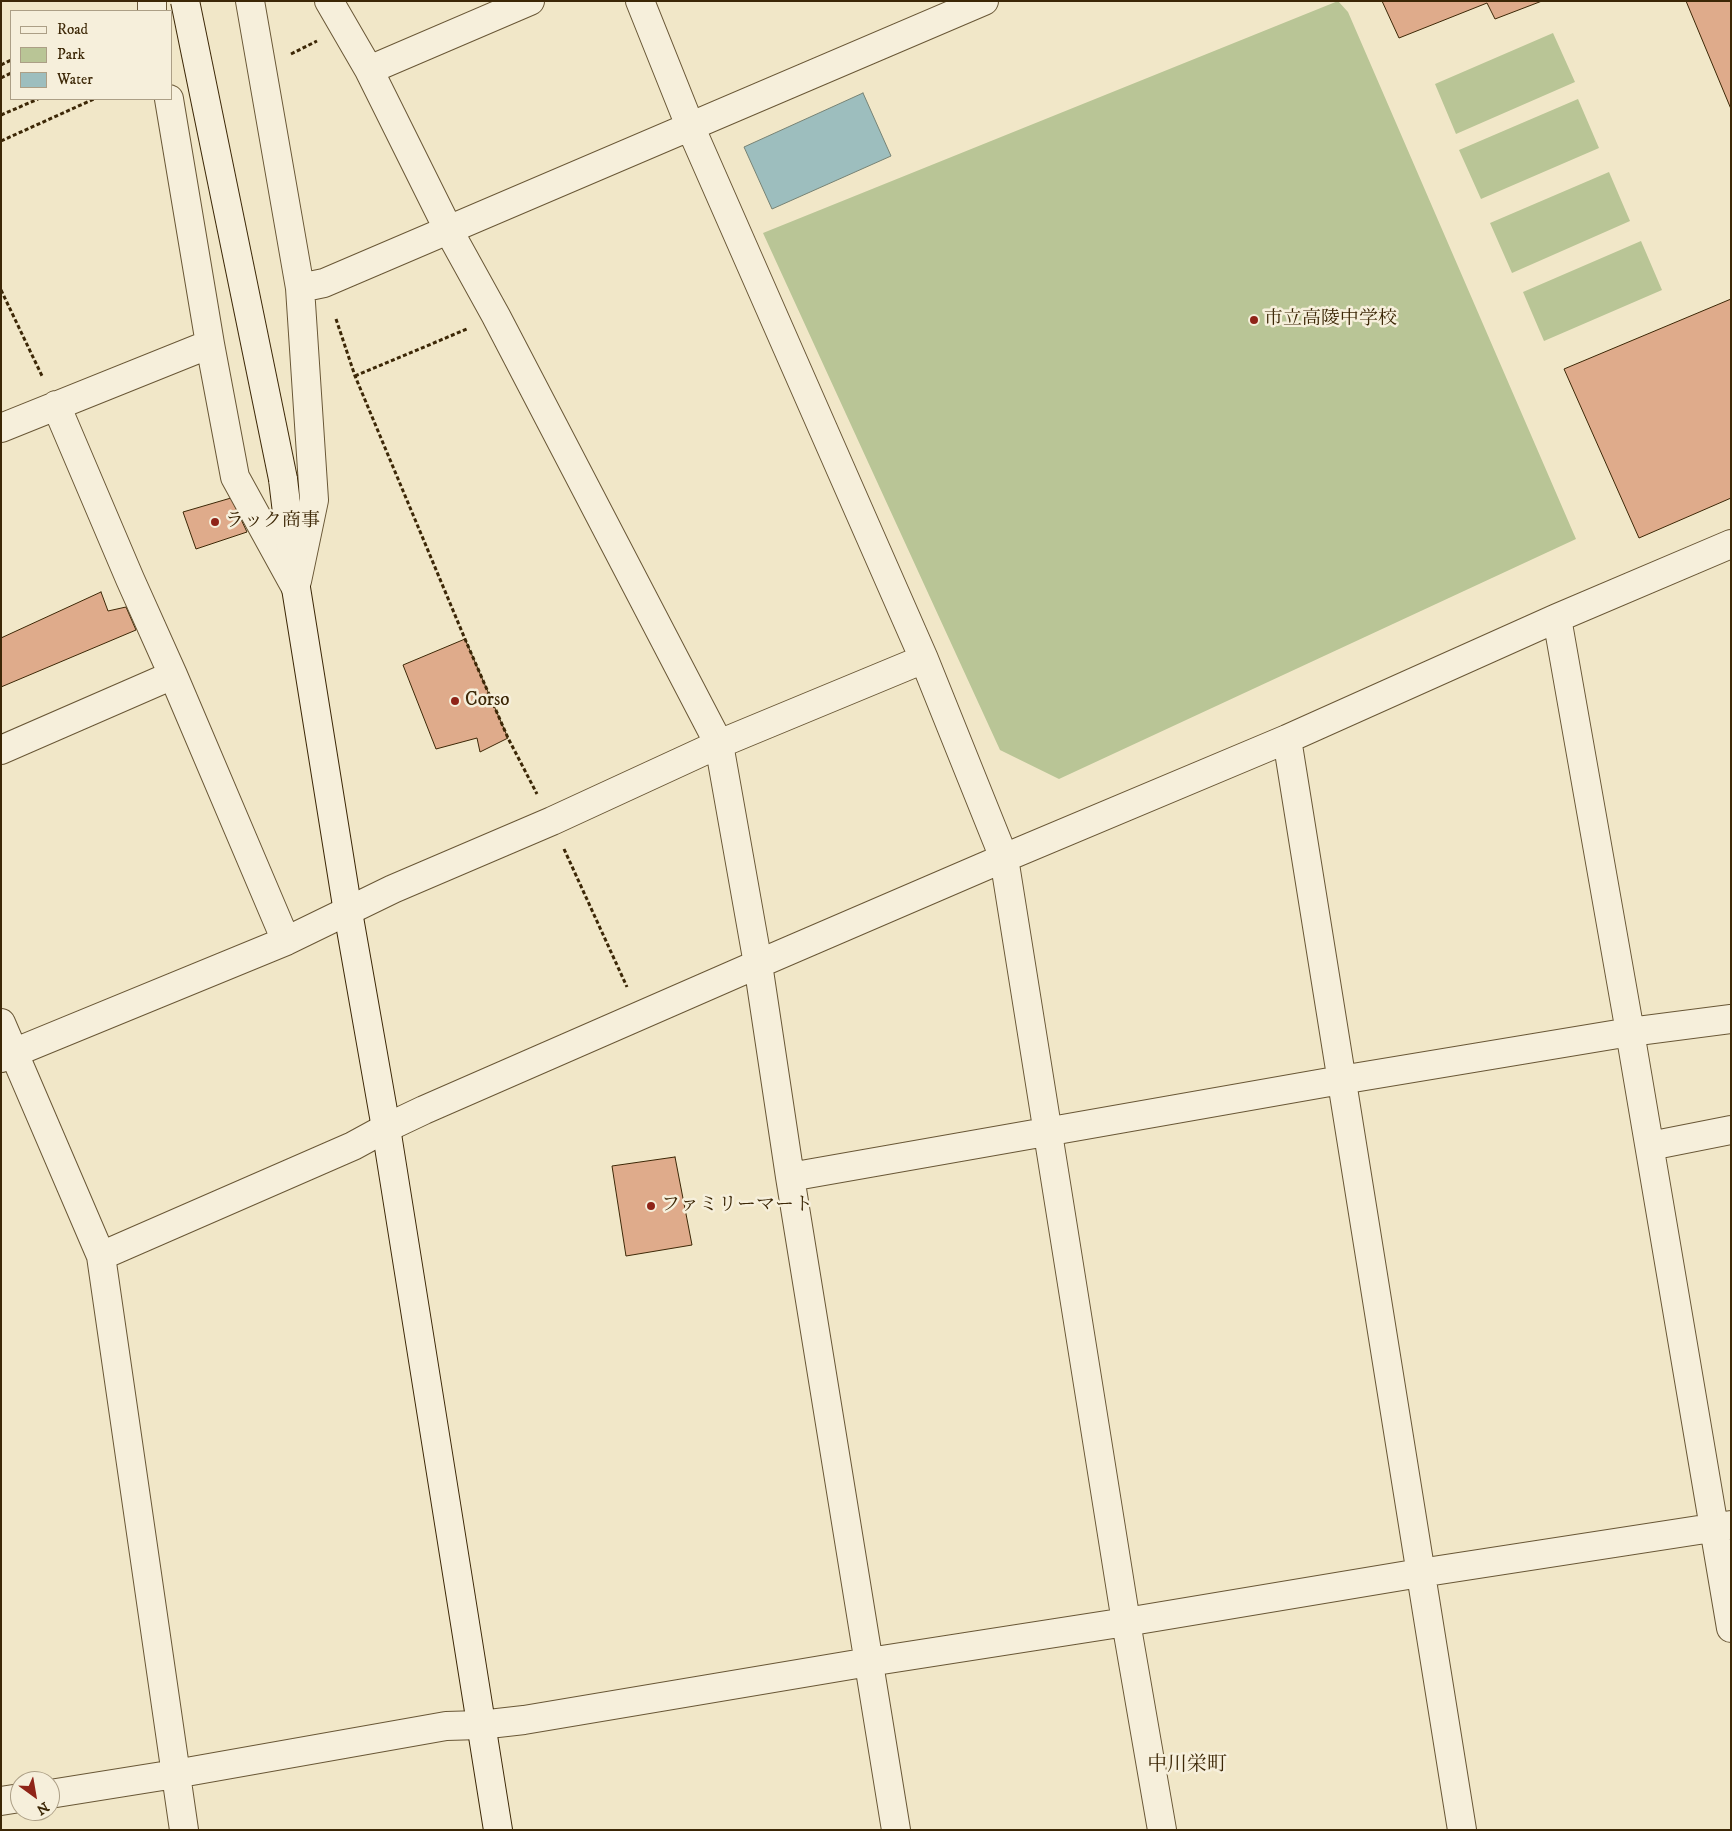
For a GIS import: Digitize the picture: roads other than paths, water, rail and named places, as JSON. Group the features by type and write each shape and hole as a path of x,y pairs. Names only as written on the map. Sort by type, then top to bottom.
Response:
{"street":[{"path":"185,1 283,479 296,588 348,912 386,1128 498,1830"},
{"path":"329,1 369,70 449,231 496,316 719,744 758,964 790,1176 896,1830"},
{"path":"369,70 530,1"},
{"path":"640,1 690,126 924,659 1004,858 1126,1622 1162,1830"},
{"path":"312,286 449,231 984,1"},
{"path":"254,4 261,66 283,181 312,286 314,500 296,588"},
{"path":"169,100 210,344 235,477 296,588"},
{"path":"1,428 210,344"},
{"path":"56,405 286,941"},
{"path":"101,1256 353,1146 386,1128 758,964 1287,739 1557,618 1731,544"},
{"path":"1557,618 1650,1146 1722,1526 1731,1628"},
{"path":"8,1056 286,941 393,889 552,821 719,744 924,659"},
{"path":"1,750 173,675"},
{"path":"1287,739 1462,1830"},
{"path":"790,1176 1341,1080 1630,1032 1731,1019"},
{"path":"1,1023 8,1056 101,1256 184,1830"},
{"path":"1650,1146 1731,1130"},
{"path":"60,1792 446,1726 480,1726 1420,1573 1722,1526"}],"water":[{"path":"863,93 891,156 772,209 744,147"}],"place":[{"name":"市立高陵中学校","path":"1254,320"},
{"name":"ラック商事","path":"215,522"},
{"name":"Corso","path":"455,701"},
{"name":"ファミリーマート","path":"651,1206"}],"district":[{"name":"中川栄町","path":"1187,1766"}]}
